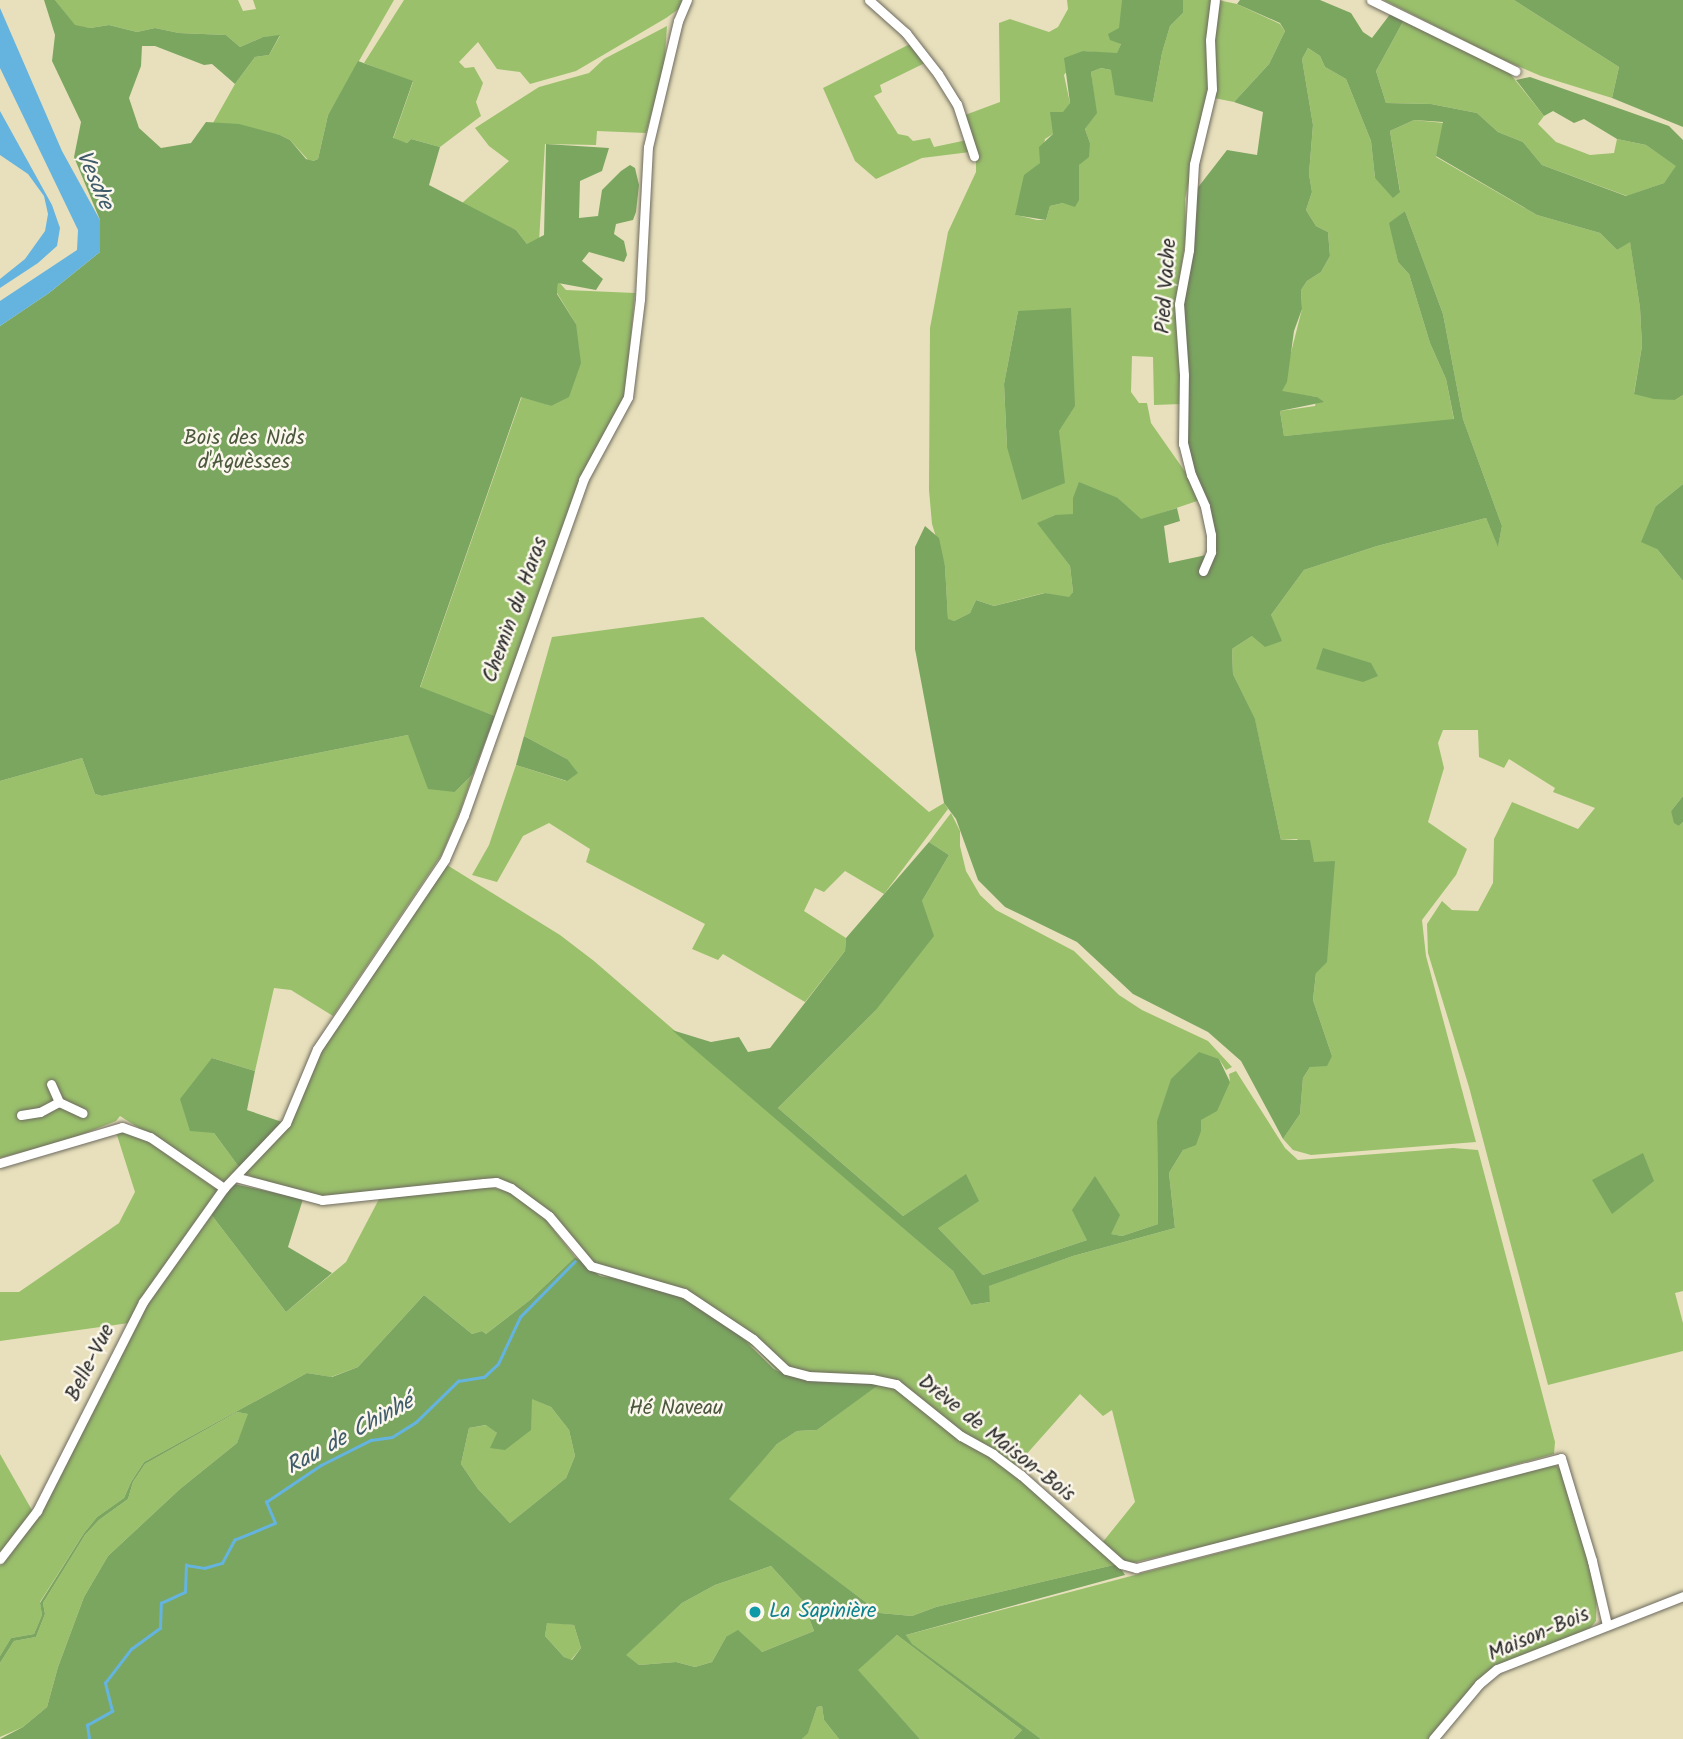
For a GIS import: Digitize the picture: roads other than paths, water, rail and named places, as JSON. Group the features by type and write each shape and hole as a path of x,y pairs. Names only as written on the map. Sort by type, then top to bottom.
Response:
{"street":[{"name":"Chemin du Haras","path":"235,1177 286,1123 317,1049 445,859 464,815 578,492 628,397 640,299 648,147 678,21 687,0"},
{"path":"869,0 906,33 939,74 957,104 974,156"},
{"name":"Pied Vache","path":"1203,571 1211,552 1212,536 1205,506 1191,475 1183,444 1184,375 1179,304 1189,250 1194,164 1212,89 1210,40 1215,0"},
{"path":"1371,0 1515,71"},
{"path":"51,1084 59,1102 83,1113"},
{"path":"21,1115 32,1115 59,1102"},
{"path":"0,1163 122,1126 150,1137 225,1188"},
{"name":"Belle-Vue","path":"0,1559 37,1511 143,1302 235,1177"},
{"name":"Drève de Maison-Bois","path":"235,1177 323,1200 496,1182 511,1188 549,1216 590,1266 602,1272 655,1282 684,1293 753,1339 786,1370 808,1376 872,1379 896,1384 961,1436 993,1454 1021,1475 1121,1564 1136,1568 1561,1458 1592,1561 1607,1625"},
{"name":"Maison-Bois","path":"1433,1739 1479,1684 1497,1669 1683,1596"}],"water":[{"name":"Vesdre","path":"0,8 62,151 100,220 100,252 49,293 0,326 0,301 77,250 78,230 0,68"},
{"name":"Vesdre","path":"0,111 52,205 60,228 57,246 38,263 0,288 0,279 25,259 45,231 48,214 44,196 28,174 0,155"}],"waterway":[{"name":"Rau de Chinhé","path":"89,1739 87,1725 112,1711 105,1683 131,1649 160,1628 161,1603 185,1592 186,1565 204,1568 222,1563 234,1540 275,1523 266,1502 321,1465 371,1440 392,1437 416,1422 458,1381 484,1377 498,1364 520,1317 575,1261"}],"place":[{"name":"La Sapinière","path":"755,1612"}],"park label":[{"name":"Bois des Nids d'Aguèsses","path":"244,451"},
{"name":"Hé Naveau","path":"676,1409"}]}
